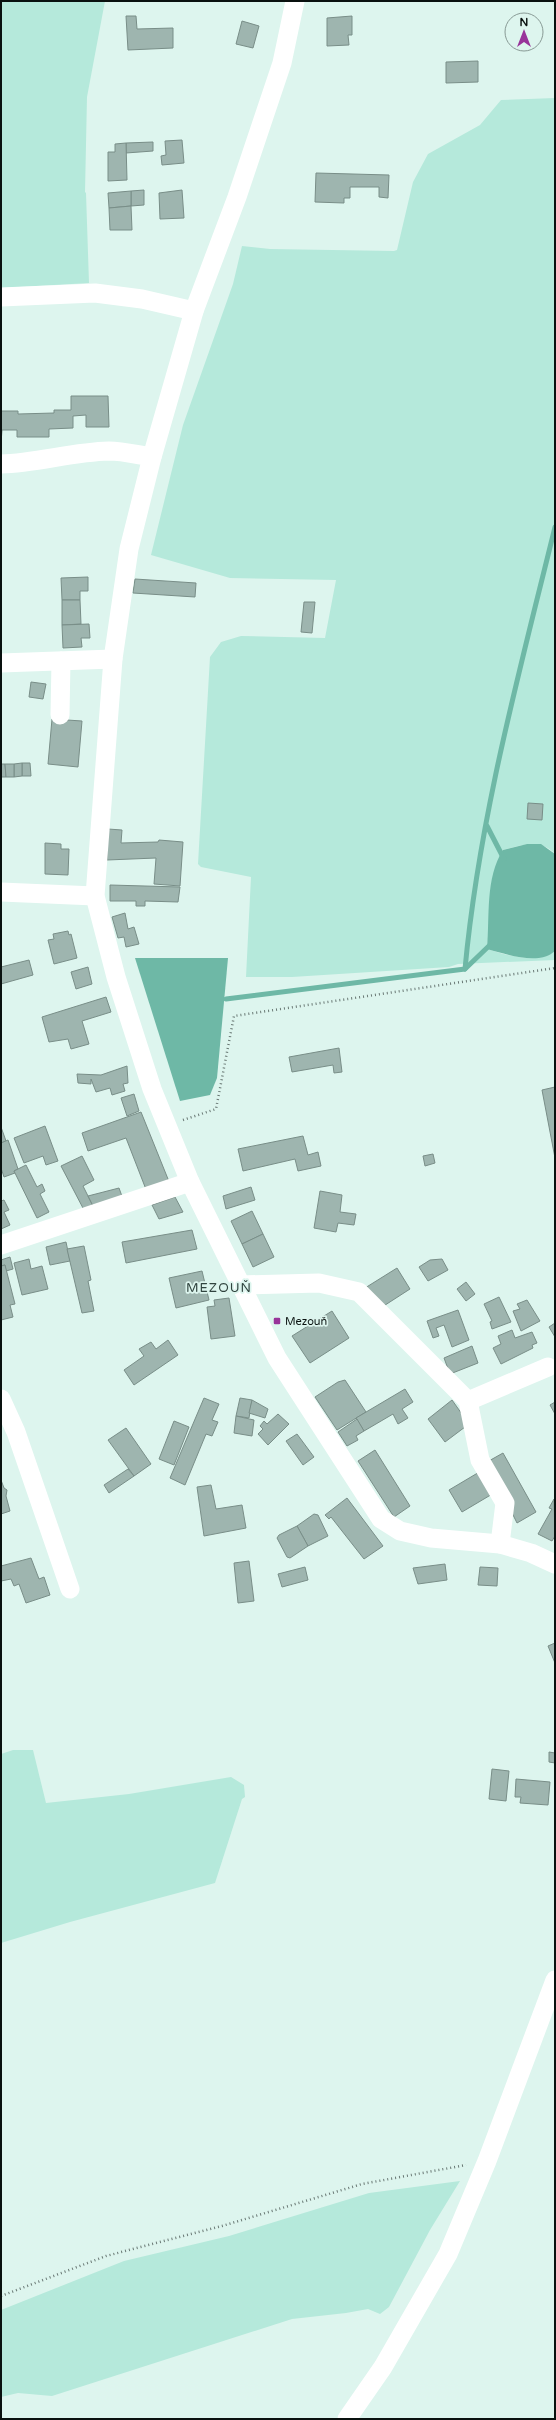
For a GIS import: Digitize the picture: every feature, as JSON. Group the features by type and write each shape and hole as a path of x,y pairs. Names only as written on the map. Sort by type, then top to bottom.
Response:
{"street":[{"path":"296,1 282,63 237,197 194,311 152,457 130,549 113,659 95,896 116,977 152,1089 190,1182 277,1358 381,1519 400,1531 431,1538 500,1544 531,1553 555,1564"},
{"path":"1,297 95,293 142,299 194,311"},
{"path":"1,464 24,463 74,454 111,451 152,457"},
{"path":"1,663 113,659"},
{"path":"60,715 61,661"},
{"path":"1,892 95,896"},
{"path":"1,1245 190,1182"},
{"path":"240,1285 319,1283 359,1292 468,1401 480,1460 505,1503 500,1544"},
{"path":"468,1401 548,1367"},
{"path":"1,1399 16,1432 70,1589"},
{"path":"347,2419 383,2366 448,2254 487,2161 555,1980"}],"path":[{"path":"167,1126 216,1109 234,1016 555,968"},
{"path":"1,2296 106,2256 222,2226 362,2184 487,2161"}],"shaded area":[{"path":"1,1 105,1 87,97 85,192 89,283 1,288"},
{"path":"555,98 555,854 549,849 537,844 524,845 503,850 490,918 487,949 522,958 541,957 549,955 555,951 555,960 458,964 449,967 292,977 246,977 251,877 201,867 198,864 210,657 221,642 241,636 325,638 336,580 230,578 151,555 183,425 233,284 242,246 270,249 397,250 413,182 428,154 480,125 501,100"},
{"path":"527,844 541,844 555,854 555,951 540,958 522,958 487,949 489,898 493,873 497,861 503,850"},
{"path":"135,958 228,958 217,1078 210,1095 180,1101"},
{"path":"13,1750 33,1750 46,1803 129,1794 231,1777 244,1785 245,1797 242,1799 215,1883 70,1922 1,1943 1,1754"},
{"path":"460,2181 430,2230 389,2307 380,2314 368,2309 292,2319 52,2396 18,2393 1,2397 1,2310 124,2261 229,2236 369,2193"}],"building":[{"path":"126,16 136,16 137,29 173,28 173,48 128,50"},
{"path":"352,16 352,35 348,35 349,45 327,46 327,18"},
{"path":"242,21 259,26 253,48 236,44"},
{"path":"478,61 478,82 446,83 446,62"},
{"path":"182,140 184,163 162,165 161,156 166,155 165,141"},
{"path":"153,142 153,151 126,153 126,143"},
{"path":"126,143 127,180 108,181 108,152 115,152 115,144"},
{"path":"316,173 389,175 388,198 379,197 379,187 350,187 350,198 344,198 344,203 315,202"},
{"path":"144,190 144,205 131,206 131,191"},
{"path":"182,190 184,218 160,219 159,193"},
{"path":"131,191 131,206 109,208 108,193"},
{"path":"131,206 132,230 110,230 109,208"},
{"path":"71,396 108,396 109,427 86,427 86,415 73,416 73,428 49,429 49,437 17,437 17,430 2,430 1,443 1,411 18,411 18,414 54,413 54,410 71,410"},
{"path":"88,577 88,591 80,591 80,600 62,600 61,578"},
{"path":"135,579 196,583 195,597 133,593"},
{"path":"62,600 80,600 81,624 62,625"},
{"path":"304,602 315,602 312,633 301,632"},
{"path":"89,624 90,638 81,638 82,647 63,648 62,625"},
{"path":"31,682 46,684 43,699 29,697"},
{"path":"52,719 82,721 78,767 48,764"},
{"path":"22,763 30,763 31,776 22,776"},
{"path":"22,763 22,776 14,777 14,764"},
{"path":"1,764 5,764 6,777 1,777"},
{"path":"5,764 14,764 14,777 6,777"},
{"path":"528,803 543,804 542,820 527,819"},
{"path":"108,829 122,830 121,843 158,842 159,840 183,842 180,886 154,884 156,858 107,860"},
{"path":"45,843 61,844 61,849 69,849 68,875 45,874"},
{"path":"110,885 180,887 178,902 145,901 145,906 136,906 136,901 110,901"},
{"path":"125,913 128,929 134,927 139,944 126,947 124,937 118,938 112,917"},
{"path":"68,931 69,935 71,934 77,958 54,964 48,940 54,939 53,934"},
{"path":"29,960 33,975 1,984 1,967"},
{"path":"88,967 92,984 76,989 71,972"},
{"path":"106,997 111,1012 82,1021 89,1044 71,1049 68,1039 49,1042 42,1017"},
{"path":"339,1048 342,1072 334,1073 333,1065 292,1072 289,1057"},
{"path":"127,1066 128,1083 123,1084 125,1091 112,1095 110,1088 96,1092 91,1079 91,1084 78,1083 77,1074 101,1075"},
{"path":"555,1087 555,1158 542,1090"},
{"path":"134,1094 139,1111 127,1116 121,1098"},
{"path":"141,1112 170,1184 147,1192 126,1138 88,1151 82,1133"},
{"path":"45,1126 58,1161 46,1165 43,1156 24,1163 14,1138"},
{"path":"1,1127 6,1141 1,1143"},
{"path":"303,1136 308,1155 318,1152 321,1166 298,1171 295,1159 243,1171 238,1149"},
{"path":"8,1140 18,1169 14,1171 15,1173 4,1177 1,1168 1,1143"},
{"path":"433,1154 435,1163 425,1166 423,1156"},
{"path":"82,1156 94,1180 83,1186 94,1208 84,1210 61,1166"},
{"path":"26,1165 37,1187 42,1184 45,1191 40,1194 49,1212 37,1218 14,1171"},
{"path":"251,1187 255,1200 226,1209 223,1196"},
{"path":"119,1188 123,1199 94,1208 88,1196"},
{"path":"320,1191 342,1195 340,1212 356,1214 354,1225 338,1223 336,1232 314,1228"},
{"path":"175,1197 183,1212 159,1219 152,1205"},
{"path":"4,1200 9,1210 4,1212 10,1225 1,1229 1,1201"},
{"path":"252,1211 263,1234 242,1244 231,1221"},
{"path":"192,1230 197,1249 126,1263 122,1242"},
{"path":"263,1234 274,1257 253,1267 242,1244"},
{"path":"66,1242 70,1261 50,1265 46,1247"},
{"path":"84,1246 91,1280 88,1281 94,1311 82,1313 67,1249"},
{"path":"10,1257 13,1269 6,1271 5,1265 1,1266 1,1260"},
{"path":"29,1259 31,1269 42,1266 48,1289 22,1295 14,1263"},
{"path":"442,1259 448,1270 428,1281 419,1267 430,1260"},
{"path":"5,1265 15,1304 10,1305 13,1317 1,1320 1,1266"},
{"path":"397,1268 410,1289 379,1309 365,1288"},
{"path":"202,1271 209,1300 176,1308 169,1278"},
{"path":"466,1282 475,1294 466,1301 457,1289"},
{"path":"499,1297 511,1322 492,1329 490,1322 492,1321 484,1304"},
{"path":"229,1298 235,1336 211,1339 207,1307 215,1306 214,1300"},
{"path":"527,1300 540,1321 521,1331 513,1311 520,1309 517,1304"},
{"path":"458,1310 469,1340 452,1347 444,1325 436,1328 439,1336 433,1338 427,1321"},
{"path":"332,1311 349,1338 310,1363 292,1336"},
{"path":"555,1323 555,1337 549,1327"},
{"path":"512,1330 515,1338 532,1332 537,1343 532,1345 533,1348 501,1364 493,1348 501,1344 498,1336"},
{"path":"168,1340 178,1355 134,1385 124,1370 144,1356 139,1349 151,1342 156,1349"},
{"path":"472,1346 478,1363 450,1374 444,1358"},
{"path":"345,1380 366,1412 337,1430 315,1397 338,1382"},
{"path":"405,1389 413,1402 402,1409 408,1418 398,1424 393,1414 364,1431 356,1418"},
{"path":"204,1398 219,1404 212,1420 218,1422 212,1436 206,1434 185,1485 170,1478"},
{"path":"240,1398 252,1400 249,1418 236,1416"},
{"path":"252,1400 268,1409 265,1418 249,1413"},
{"path":"452,1400 469,1424 445,1442 428,1419"},
{"path":"555,1402 555,1414 550,1405"},
{"path":"278,1414 289,1424 268,1445 258,1434 263,1429 260,1426 264,1421 267,1424"},
{"path":"236,1416 254,1420 252,1436 234,1433"},
{"path":"357,1419 364,1431 356,1436 358,1440 347,1446 338,1432"},
{"path":"174,1421 189,1427 174,1465 159,1459"},
{"path":"126,1428 151,1464 134,1476 108,1440"},
{"path":"297,1434 314,1457 303,1465 286,1441"},
{"path":"375,1450 410,1506 394,1517 358,1461"},
{"path":"503,1453 536,1512 517,1523 487,1462"},
{"path":"128,1469 134,1476 109,1493 104,1485"},
{"path":"481,1471 494,1493 462,1512 449,1490"},
{"path":"1,1480 4,1488 7,1490 6,1496 10,1511 1,1514"},
{"path":"211,1485 216,1509 242,1505 246,1528 204,1536 197,1487"},
{"path":"347,1498 383,1546 364,1559 331,1517 329,1519 325,1515"},
{"path":"554,1499 555,1536 552,1541 538,1534 552,1509 549,1508"},
{"path":"314,1514 318,1515 328,1536 308,1546 297,1526"},
{"path":"297,1526 308,1546 290,1558 287,1557 277,1538 279,1535"},
{"path":"31,1558 39,1579 44,1577 50,1595 26,1603 19,1584 14,1586 11,1579 1,1581 1,1566"},
{"path":"249,1561 254,1601 238,1603 234,1563"},
{"path":"445,1564 447,1580 418,1584 413,1568"},
{"path":"305,1567 308,1580 282,1587 278,1574"},
{"path":"480,1567 498,1568 497,1586 478,1585"},
{"path":"555,1643 555,1663 548,1646"},
{"path":"549,1752 555,1753 555,1763 549,1762"},
{"path":"492,1769 509,1771 506,1801 489,1799"},
{"path":"516,1779 550,1782 548,1805 520,1803 521,1797 515,1797"}],"waterway":[{"path":"226,999 465,969 471,913 490,802 514,691 555,527"},
{"path":"487,826 504,859"},
{"path":"465,969 492,943"}],"place":[{"name":"Mezouň","path":"277,1321"}],"district":[{"name":"MEZOUŇ","path":"219,1288"}]}
